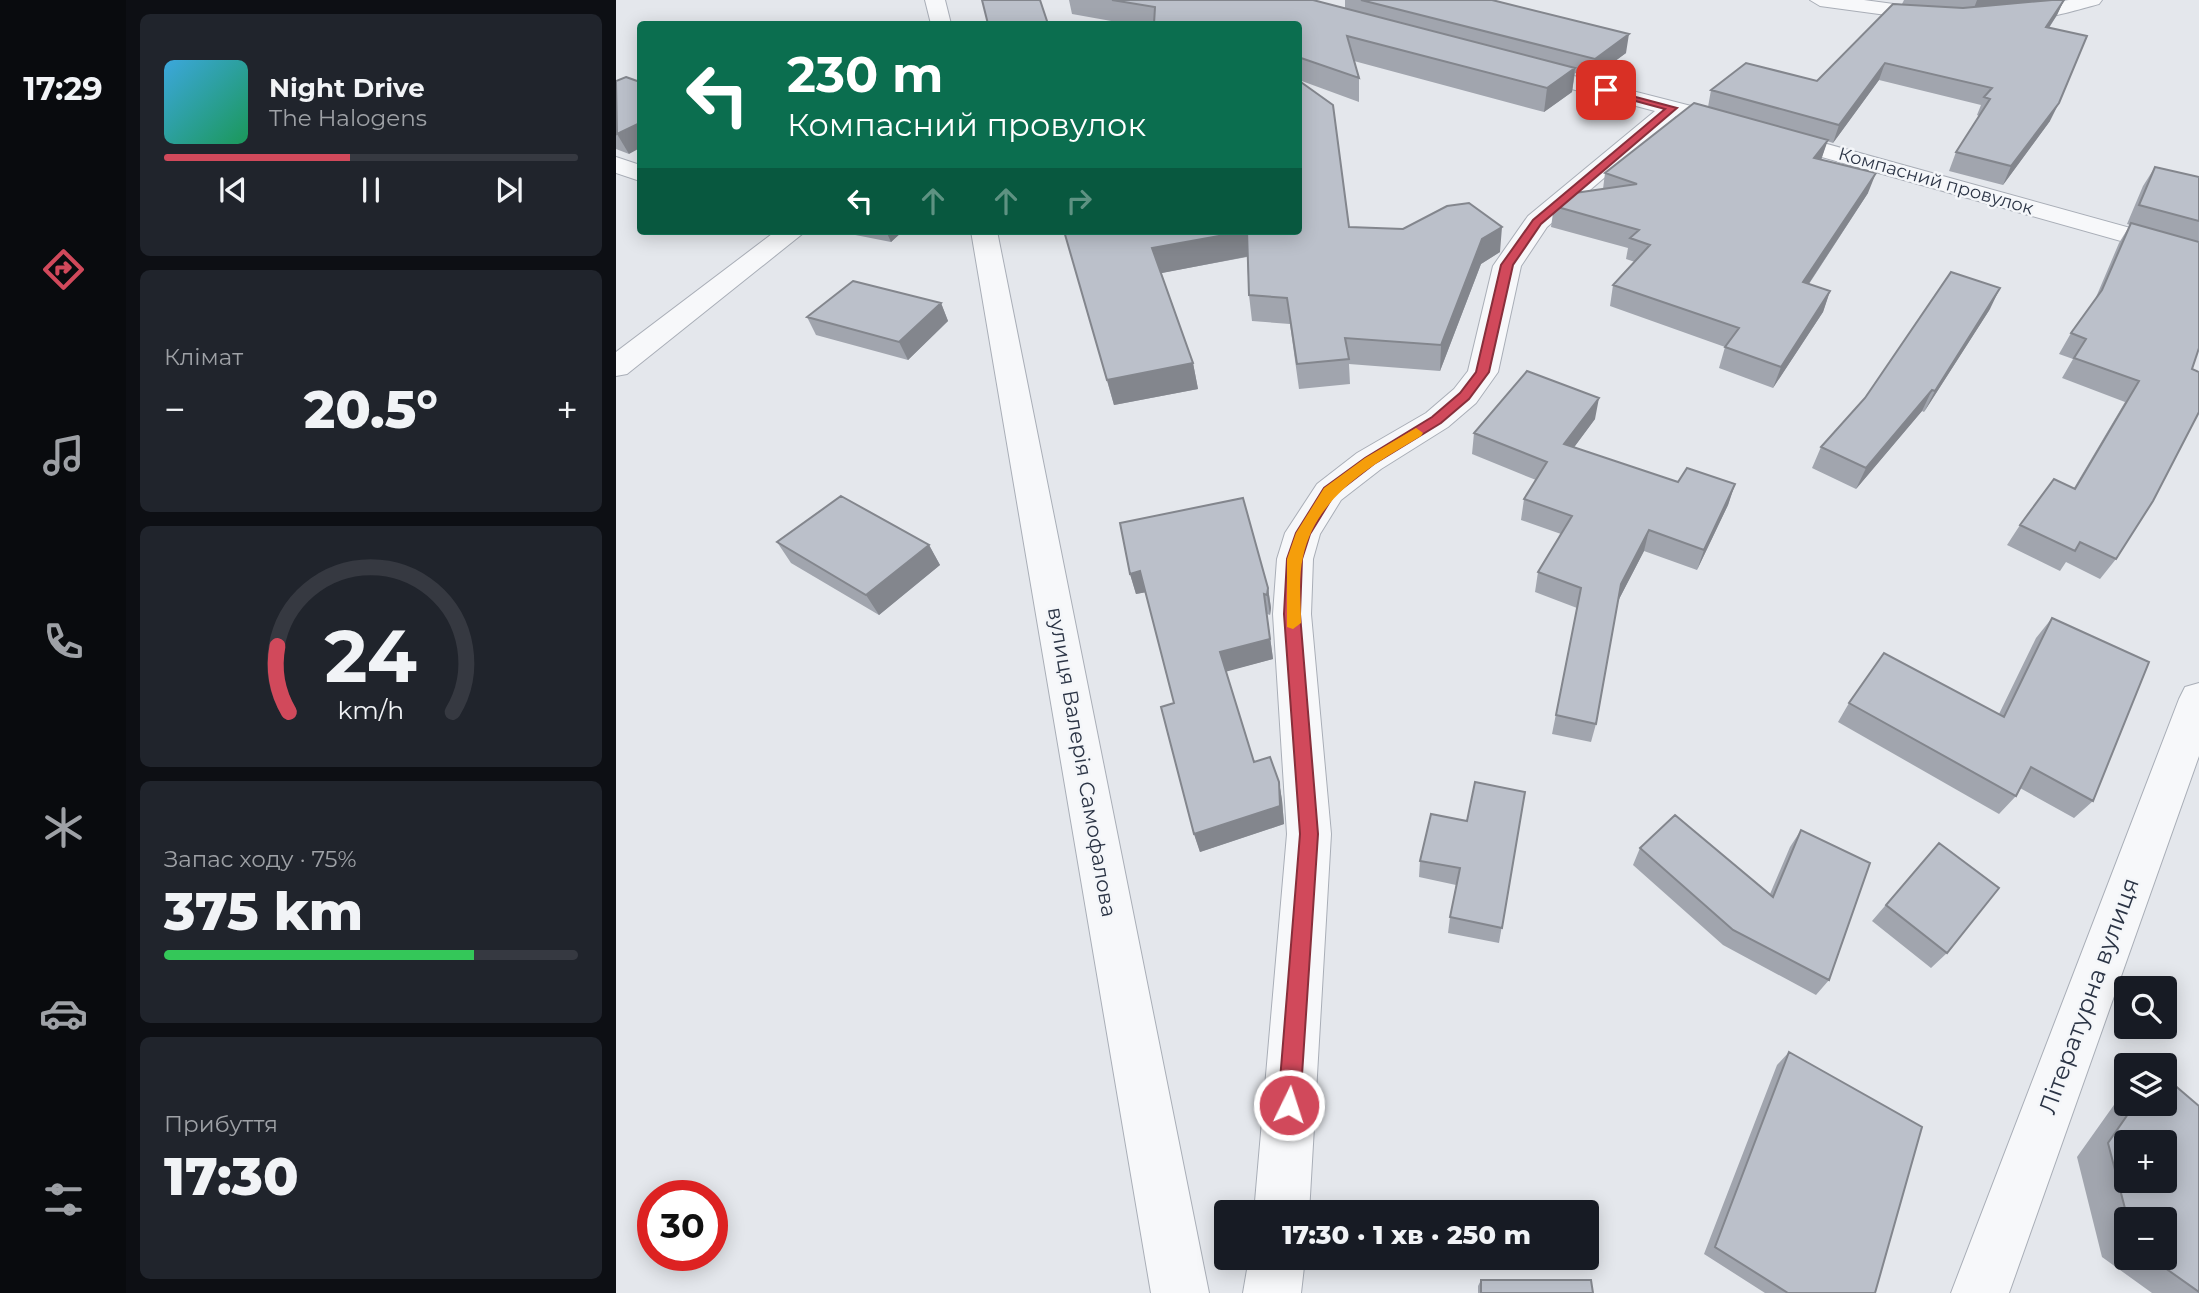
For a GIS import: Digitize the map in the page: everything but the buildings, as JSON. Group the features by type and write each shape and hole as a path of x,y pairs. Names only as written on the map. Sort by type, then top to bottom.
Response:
{"street":[{"path":"935,0 940,21"},
{"path":"1820,0 1911,14 1959,17"},
{"path":"1983,18 2049,12 2092,0"},
{"path":"1498,62 1712,119"},
{"path":"1282,1200 1309,834 1292,614 1295,559 1303,533 1329,492 1369,461 1437,420 1465,396 1483,372 1507,265 1537,222 1672,108"},
{"name":"Компасний провулок","path":"1751,130 2199,255"},
{"path":"616,164 637,173"},
{"path":"616,367 786,235"},
{"name":"вулиця Валерія Самофалова","path":"985,235 1180,1293"},
{"name":"Літературна вулиця","path":"1980,1293 2199,699"},
{"path":"1272,1293 1275,1270"}],"slow traffic":[{"path":"1293,623 1295,559 1303,533 1329,492 1369,461 1416,433"}],"route":[{"path":"1289,1105 1309,834 1292,614 1295,559 1303,533 1329,492 1369,461 1437,420 1465,396 1483,372 1507,265 1537,222 1672,108 1606,90"}]}
